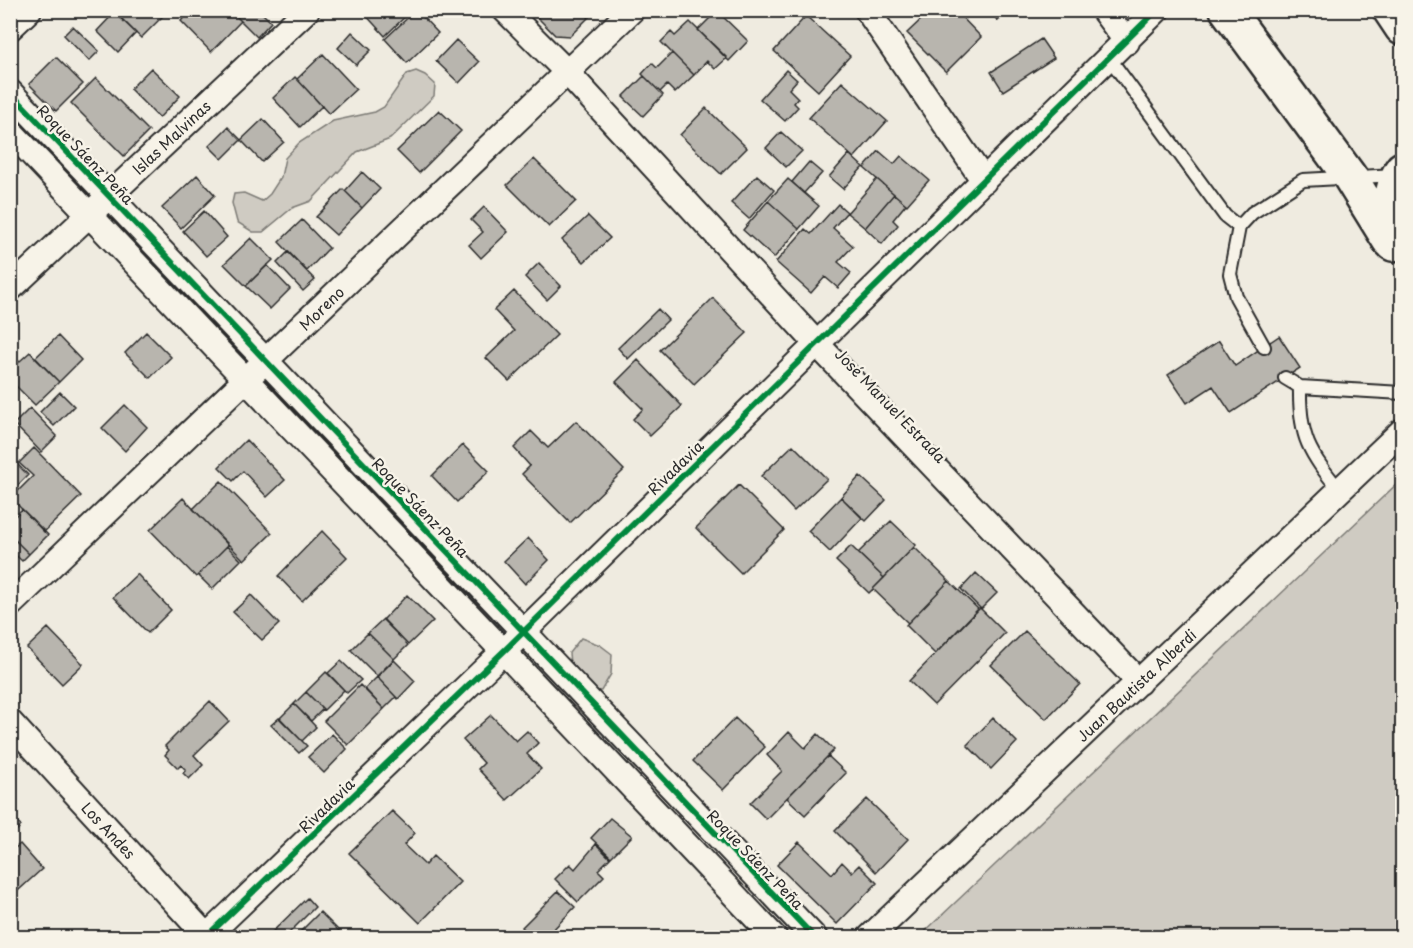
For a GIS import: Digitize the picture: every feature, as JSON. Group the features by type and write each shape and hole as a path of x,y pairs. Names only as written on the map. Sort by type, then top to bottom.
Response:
{"main road":[{"path":"1227,10 1350,177 1396,249"},
{"path":"1390,10 1402,28"},
{"path":"1396,249 1389,214 1400,172"}],"street":[{"path":"10,28 29,10"},
{"name":"Islas Malvinas","path":"10,289 306,10"},
{"name":"José Manuel Estrada","path":"505,10 566,71 817,344 1139,682"},
{"name":"Moreno","path":"10,605 632,10"},
{"path":"867,10 984,181"},
{"path":"1103,10 1127,42"},
{"name":"Rivadavia","path":"208,937 524,632 1110,59 1157,10"},
{"name":"Roque Sáenz Peña","path":"10,92 815,938"},
{"path":"10,131 776,938"},
{"name":"Juan Bautista Alberdi","path":"869,938 1402,431"},
{"name":"Los Andes","path":"10,722 208,937"}],"lane":[{"path":"1110,59 1225,216 1239,227"},
{"path":"1264,346 1236,297 1230,274 1239,227 1252,213 1303,180 1400,172"},
{"path":"1285,378 1300,387 1402,393"},
{"path":"1300,387 1299,418 1307,447 1340,491"}],"shaded area":[{"path":"416,71 435,84 434,96 390,139 357,152 311,201 292,208 263,232 253,232 237,222 232,203 234,194 244,193 262,201 270,194 281,177 285,158 299,143 333,121 375,112 384,107 407,74"},
{"path":"1402,479 1402,937 919,937"},
{"path":"581,638 600,645 612,654 611,674 601,691 582,689 571,674 569,653"}],"building":[{"path":"117,10 162,10 165,14 141,38 115,13"},
{"path":"191,10 230,10 241,21 211,52 181,21"},
{"path":"230,10 266,10 263,14 271,22 257,37"},
{"path":"365,10 412,10 385,36 363,12"},
{"path":"416,10 438,33 407,63 385,39"},
{"path":"535,10 588,10 592,14 570,36 555,35 533,13"},
{"path":"921,10 955,10 981,37 946,72 907,33 926,15"},
{"path":"988,10 1009,10 998,21"},
{"path":"717,11 748,41 729,61 698,30"},
{"path":"115,12 136,33 118,52 97,31"},
{"path":"806,16 850,56 818,91 774,51"},
{"path":"690,22 727,58 715,69 707,61 694,75 661,42 671,32 675,36"},
{"path":"73,26 99,51 89,61 64,35"},
{"path":"352,32 371,50 356,65 338,48"},
{"path":"1041,39 1054,58 1003,91 991,72"},
{"path":"456,40 479,62 459,83 436,61"},
{"path":"672,53 694,75 675,93 667,85 660,92 642,74 652,63 657,68"},
{"path":"323,54 356,89 329,114 297,79"},
{"path":"56,57 83,84 56,111 29,84"},
{"path":"151,68 180,96 159,118 130,89"},
{"path":"786,70 797,80 789,89 798,98 794,103 798,107 785,121 760,99"},
{"path":"644,76 663,95 643,116 623,97"},
{"path":"295,77 322,106 300,127 273,98"},
{"path":"96,78 149,131 124,156 71,103"},
{"path":"842,82 887,121 854,158 809,118"},
{"path":"706,108 747,148 721,174 680,135"},
{"path":"439,110 461,131 419,173 397,151"},
{"path":"263,119 284,142 262,162 241,140"},
{"path":"228,127 241,140 222,159 209,146"},
{"path":"781,132 802,151 786,167 766,148"},
{"path":"879,151 894,164 901,156 929,180 907,205 864,168"},
{"path":"849,154 863,167 843,189 829,177"},
{"path":"534,159 576,201 549,227 507,185"},
{"path":"809,162 822,173 804,193 792,182"},
{"path":"362,172 380,189 362,208 345,191"},
{"path":"197,175 215,195 181,228 162,208"},
{"path":"757,175 774,190 749,219 731,203"},
{"path":"788,179 819,206 799,229 768,201"},
{"path":"877,179 894,194 865,228 847,213"},
{"path":"343,189 362,208 336,235 316,217"},
{"path":"894,194 906,204 893,220 898,225 882,244 865,228"},
{"path":"768,201 799,229 774,258 743,230"},
{"path":"838,204 847,212 833,228 853,246 838,262 851,273 838,288 825,277 811,293 776,262 805,229 811,234"},
{"path":"484,207 508,232 481,258 469,245 483,232 471,220"},
{"path":"204,211 227,237 206,256 183,231"},
{"path":"588,216 610,238 584,262 562,240"},
{"path":"302,220 329,248 307,271 279,242"},
{"path":"251,238 273,260 246,286 224,264"},
{"path":"288,252 315,280 303,291 277,263"},
{"path":"539,263 561,286 547,300 525,277"},
{"path":"267,265 290,289 270,309 246,286"},
{"path":"514,291 557,335 509,381 486,358 514,331 494,310"},
{"path":"713,298 747,333 694,384 660,350"},
{"path":"658,309 668,320 628,359 618,348"},
{"path":"146,332 171,357 150,378 125,353"},
{"path":"58,336 81,360 59,382 35,358"},
{"path":"1279,336 1300,368 1231,413 1213,386 1187,403 1168,375 1219,341 1235,366"},
{"path":"30,352 59,382 35,405 10,380 10,370"},
{"path":"638,360 682,406 650,436 633,419 643,409 616,382"},
{"path":"60,392 74,406 54,426 40,412"},
{"path":"125,405 147,427 125,451 102,428"},
{"path":"30,408 57,436 41,452 14,424"},
{"path":"576,421 624,470 570,523 522,474 530,466 514,448 531,431 548,448"},
{"path":"246,440 285,480 267,497 243,471 233,481 219,467"},
{"path":"463,445 489,471 457,502 432,476"},
{"path":"793,445 827,479 794,511 761,476"},
{"path":"34,448 81,496 44,532 11,498 33,476 19,463"},
{"path":"12,459 28,475 11,492 10,460"},
{"path":"860,476 886,500 866,521 841,497"},
{"path":"221,481 272,533 244,560 193,509"},
{"path":"739,485 784,530 741,573 696,528"},
{"path":"841,497 862,518 830,552 808,531"},
{"path":"183,498 228,545 196,577 150,530"},
{"path":"22,509 48,535 29,554 10,535 10,521"},
{"path":"891,521 916,545 884,578 858,553"},
{"path":"322,531 347,557 302,601 278,576"},
{"path":"10,535 29,554 22,561 10,550"},
{"path":"528,538 549,560 525,584 504,561"},
{"path":"227,546 241,560 212,589 198,575"},
{"path":"851,546 884,578 869,593 836,561"},
{"path":"914,547 949,581 908,623 873,589"},
{"path":"976,573 997,593 981,609 961,589"},
{"path":"137,574 171,610 148,633 113,597"},
{"path":"949,581 978,609 935,654 906,625"},
{"path":"251,595 279,624 262,640 233,612"},
{"path":"407,595 433,621 408,645 383,620"},
{"path":"980,608 1005,633 934,705 909,681"},
{"path":"383,619 408,645 394,659 368,633"},
{"path":"48,628 83,664 62,684 27,648"},
{"path":"1025,631 1080,684 1046,719 991,665"},
{"path":"368,633 394,659 377,676 351,650"},
{"path":"394,660 415,681 398,699 377,677"},
{"path":"341,661 361,680 347,693 328,673"},
{"path":"326,672 344,690 324,710 306,692"},
{"path":"377,677 396,697 384,709 365,689"},
{"path":"360,685 384,709 348,745 324,721"},
{"path":"306,692 323,709 311,721 294,704"},
{"path":"210,701 229,721 194,755 203,765 189,779 183,773 186,770 181,765 178,768 165,755 169,750 165,746"},
{"path":"294,704 316,727 302,741 280,718"},
{"path":"491,715 516,741 527,731 538,743 527,754 541,769 507,800 478,769 484,763 463,740"},
{"path":"279,718 307,746 299,753 271,725"},
{"path":"735,718 765,747 723,790 693,761"},
{"path":"993,718 1017,742 991,769 967,745"},
{"path":"789,732 805,748 818,734 834,750 766,819 750,803 782,771 767,755"},
{"path":"332,734 347,749 324,773 308,757"},
{"path":"828,756 846,773 805,815 787,798"},
{"path":"867,799 908,839 876,872 835,831"},
{"path":"392,811 415,833 404,845 425,865 433,856 460,882 420,923 349,853"},
{"path":"10,817 21,826 10,837"},
{"path":"610,818 632,836 611,857 591,838"},
{"path":"799,842 832,874 842,862 852,872 859,865 877,883 837,924 777,865"},
{"path":"20,844 42,869 10,898 10,852"},
{"path":"596,844 610,858 598,870 604,876 578,902 555,879 570,864 575,869"},
{"path":"558,891 575,907 545,938 532,938 522,927"},
{"path":"307,898 315,907 284,938 266,938"},
{"path":"320,912 342,934 338,938 294,938"}],"cycle path":[{"path":"207,936 505,650 1157,10"},
{"path":"10,92 815,938"}]}
